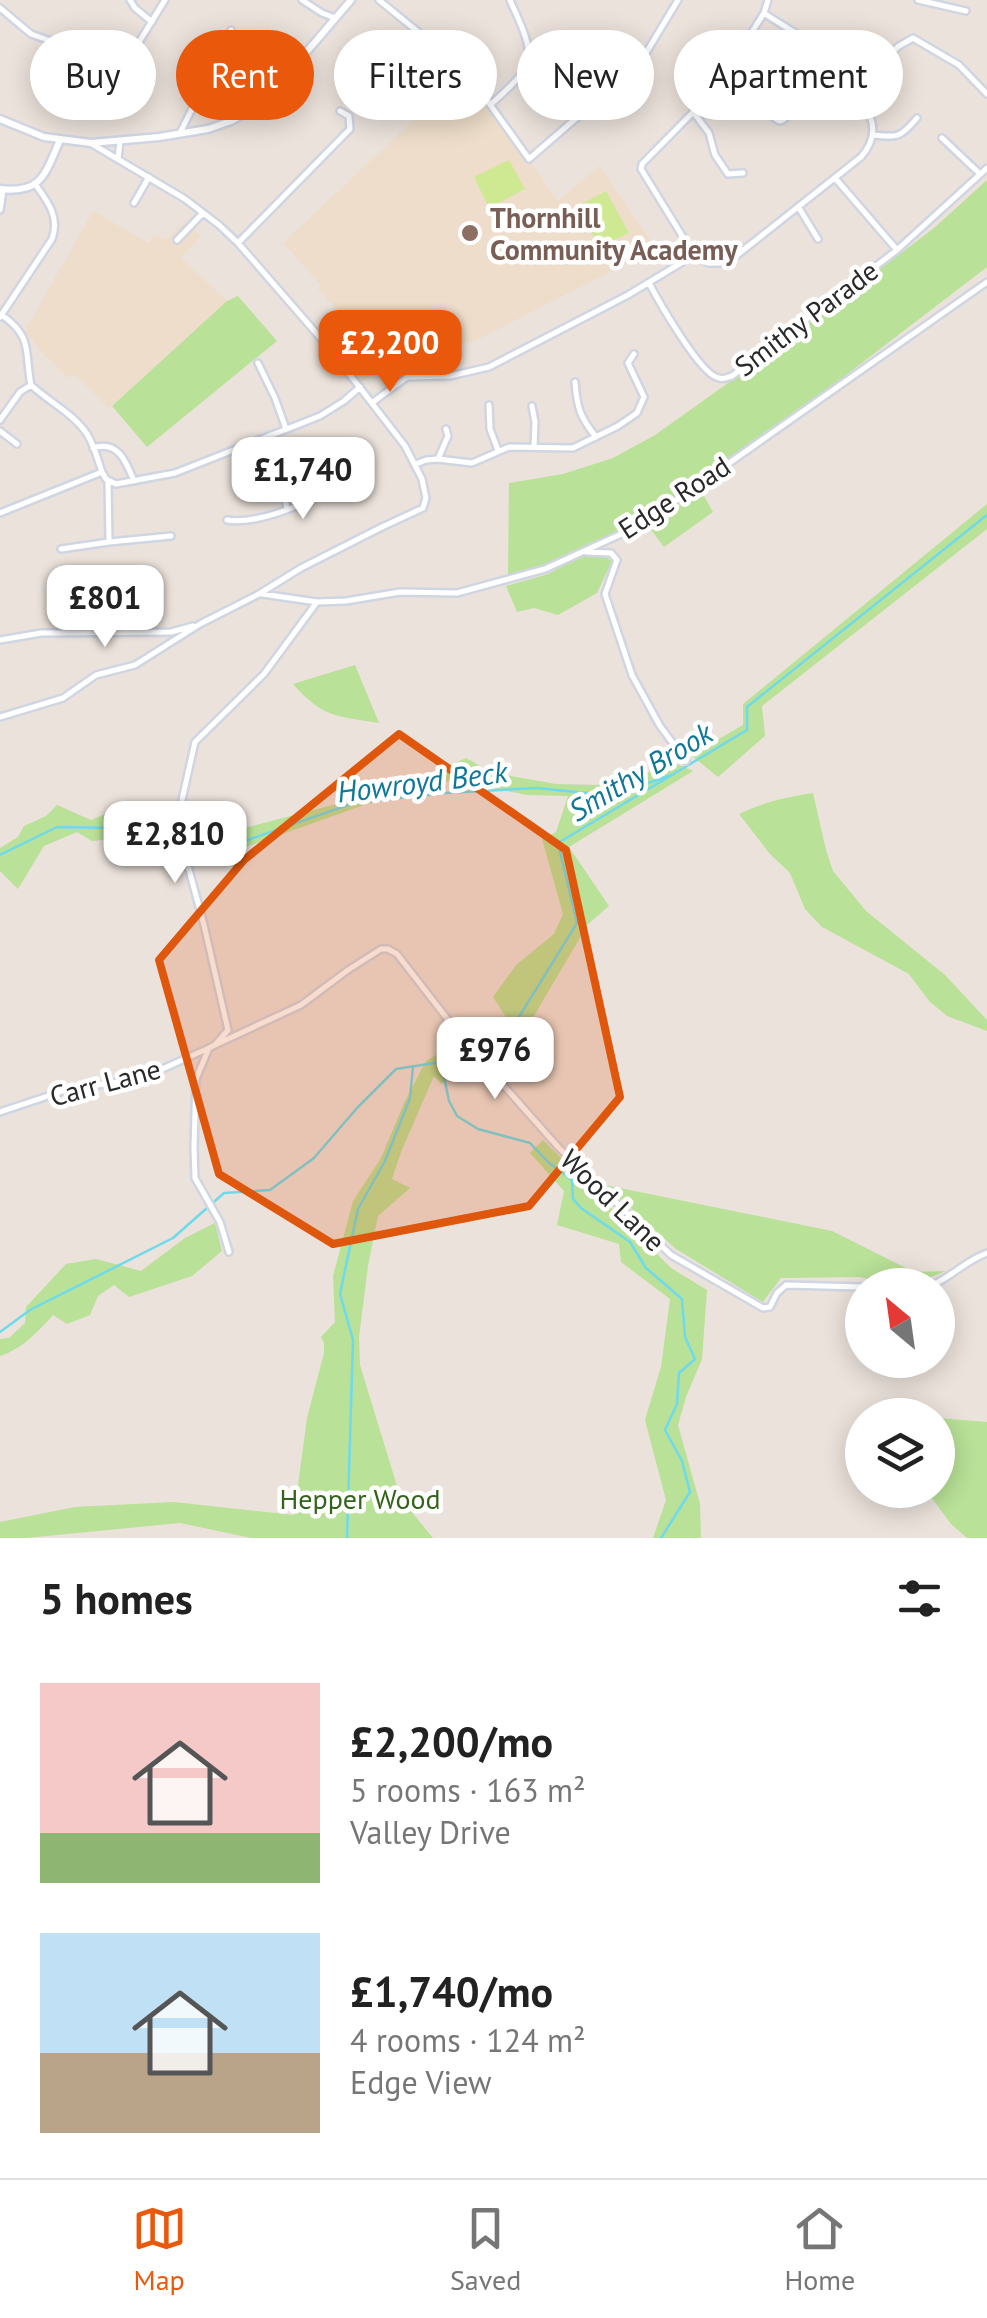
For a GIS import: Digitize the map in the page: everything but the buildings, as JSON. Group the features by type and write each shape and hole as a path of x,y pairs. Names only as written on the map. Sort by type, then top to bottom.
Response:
{"street":[{"path":"130,0 152,22"},
{"path":"0,8 30,34 104,60 126,63 165,0"},
{"path":"302,0 335,18"},
{"path":"0,119 44,137 92,143 208,129 262,104 351,0"},
{"path":"379,0 416,30"},
{"path":"497,98 529,61 510,0"},
{"path":"497,113 529,159 646,52 678,0"},
{"path":"753,30 768,0"},
{"path":"918,0 966,11"},
{"path":"764,13 789,30"},
{"path":"903,44 913,38 959,65 987,94"},
{"path":"873,135 898,136 918,118"},
{"path":"180,133 186,120"},
{"path":"238,243 350,129 349,120"},
{"path":"687,120 640,169 694,255 717,265 727,263 861,157 873,135 869,120"},
{"path":"699,120 728,174 742,173"},
{"path":"942,138 980,174"},
{"path":"0,210 2,190 28,189 36,184 45,174 60,140"},
{"path":"118,159 120,141"},
{"path":"0,717 63,698 96,675 135,665 301,568 424,508 425,490 406,446 238,243 203,212 92,143"},
{"name":"Smithy Parade","path":"649,283 706,370 715,377 732,376 896,250 987,168"},
{"path":"134,203 149,177"},
{"path":"836,178 896,250"},
{"path":"36,184 54,215 56,230 1,316 17,326 24,339 31,385 88,435 108,481 108,542"},
{"path":"798,208 818,239"},
{"path":"177,240 203,212"},
{"path":"373,402 407,377 450,376 490,367 694,255"},
{"name":"Edge Road","path":"259,594 317,602 400,592 457,593 545,569 640,525 987,282"},
{"path":"628,363 634,354"},
{"path":"258,362 286,429"},
{"path":"619,363 628,363"},
{"path":"416,464 438,459 472,463 509,446 573,448 637,413 644,396 628,363"},
{"path":"574,382 578,408 596,436"},
{"path":"0,420 20,392 31,385"},
{"path":"108,481 116,484 175,473 320,416 360,386"},
{"path":"489,405 490,429 498,450"},
{"path":"532,406 536,422 534,447"},
{"path":"438,459 448,436 446,430"},
{"path":"0,431 17,444"},
{"path":"270,435 287,509"},
{"path":"93,448 104,444 120,452 134,481"},
{"path":"227,520 234,522 287,509 321,496 343,478 350,466"},
{"path":"0,513 102,472"},
{"path":"61,549 171,536"},
{"path":"582,552 603,551 616,560 605,594 632,674 660,726 686,761"},
{"path":"234,1036 228,1030 182,844 182,800 195,742 264,674 317,602"},
{"path":"0,640 41,634 171,632 200,624"},
{"name":"Wood Lane","path":"212,1046 301,1006 359,963 381,949 388,949 397,954 466,1043 559,1148 671,1255 763,1308 770,1307 786,1285 845,1287"},
{"path":"228,1030 212,1046 196,1080 194,1148 195,1178 220,1222 229,1252"},
{"name":"Carr Lane","path":"0,1112 69,1089 140,1079 212,1046"},
{"path":"955,1271 973,1258 987,1254"}],"highlighted area":[{"path":"399,734 566,850 620,1097 529,1206 333,1244 219,1174 159,960 244,860"}],"shaded area":[{"name":"Thornhill Community Academy","path":"497,115 558,201 599,166 653,244 614,270 471,343 414,349 358,384 348,371 375,345 358,334 283,243 414,120 497,120"},
{"path":"93,211 149,243 154,235 166,240 185,222 201,236 181,258 227,301 109,408 74,374 69,378 25,331"}],"green space":[{"path":"509,160 525,189 489,208 474,177"},
{"path":"987,180 987,267 820,395 632,525 544,566 508,576 509,483 563,474 613,458 655,435 934,228"},
{"path":"606,191 629,233 599,247 578,206"},
{"path":"238,296 277,341 147,447 112,406 227,301"},
{"path":"701,491 713,512 664,547 649,527"},
{"path":"987,504 987,529 762,706 765,736 718,777 691,755 743,725 743,704"},
{"path":"582,555 603,555 612,561 597,593 558,615 534,608 517,612 506,586 548,574"},
{"path":"355,665 379,723 332,714 293,684"},
{"path":"466,758 493,773 556,784 602,785 677,764 693,771 569,847 609,906 588,924 521,1038 481,1055 471,1043 509,1022 493,997 516,965 554,934 563,914 542,839 556,832 568,796 527,795 453,780 361,806 235,851 195,850 189,836 241,829 402,787"},
{"path":"813,793 833,871 866,911 945,975 987,1020 987,1031 947,1016 929,1001 909,974 822,927 805,909 790,873 739,814 775,800"},
{"path":"57,805 91,820 118,809 129,827 175,835 175,854 130,854 112,839 92,841 77,832 44,846 18,889 0,871 0,848 18,837 24,826 46,816"},
{"name":"Hepper Wood","path":"459,1042 474,1058 442,1084 434,1076 392,1179 410,1188 378,1216 359,1337 360,1365 401,1499 433,1538 251,1538 180,1523 0,1538 0,1522 75,1507 174,1502 294,1515 307,1418 324,1353 321,1337 335,1322 333,1276 353,1201 381,1158 426,1061"},
{"path":"543,1140 671,1268 707,1290 702,1359 678,1425 700,1504 701,1538 653,1538 666,1500 645,1420 661,1367 670,1299 621,1262 619,1244 557,1225 564,1191 530,1153"},
{"path":"605,1185 832,1231 906,1268 845,1268 845,1277 781,1278 763,1302 676,1249"},
{"path":"215,1223 222,1251 192,1276 129,1297 114,1285 98,1296 90,1315 67,1324 53,1315 35,1334 0,1356 0,1339 9,1338 25,1323 26,1307 66,1264 96,1259 141,1271 185,1238"},
{"path":"955,1419 987,1422 987,1538 967,1538 939,1508 955,1508"}],"waterway":[{"name":"Smithy Brook","path":"0,1332 30,1310 173,1238 224,1193 270,1190 314,1158 396,1069 441,1062 509,1033 577,923 558,843 747,730 747,707 987,515"},
{"name":"Howroyd Beck","path":"0,855 57,827 112,828 150,841 233,845 354,803 537,788 586,793 637,787 674,774"},
{"path":"441,1062 449,1101 457,1116 478,1129 530,1143 572,1180 573,1199 581,1208 630,1242 646,1268 682,1299 685,1337 695,1359 679,1373 677,1404 665,1430 682,1461 690,1492 661,1538"},
{"path":"347,1538 353,1340 340,1294 358,1209 385,1161 410,1098 413,1066"}],"place":[{"name":"Thornhill Community Academy","path":"470,233"}]}
